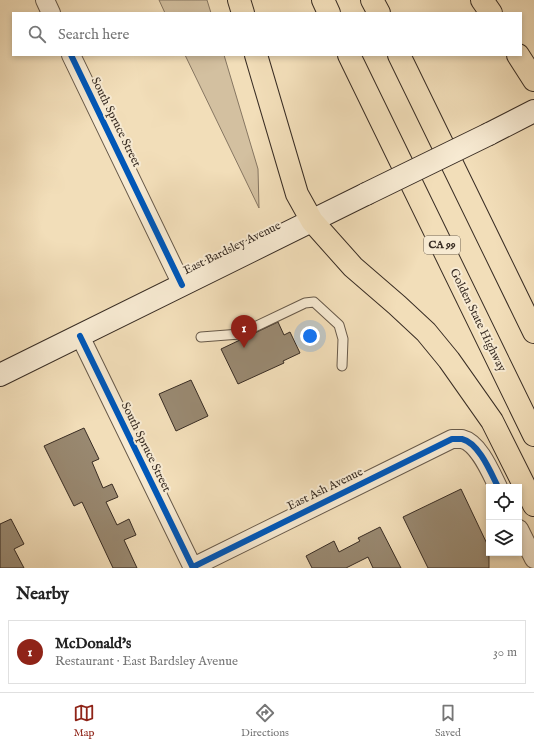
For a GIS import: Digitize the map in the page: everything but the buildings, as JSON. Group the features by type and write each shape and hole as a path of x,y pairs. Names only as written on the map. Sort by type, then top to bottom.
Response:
{"highway":[{"path":"239,0 243,12"},
{"path":"323,0 329,12"},
{"path":"372,0 378,12"},
{"path":"482,0 490,12"},
{"path":"256,56 297,194 312,221 353,267 426,332 449,360 492,421 534,505"},
{"name":"Golden State Highway","path":"349,56 534,435"},
{"path":"399,56 534,332"},
{"path":"519,56 534,80"}],"main road":[{"name":"East Bardsley Avenue","path":"0,375 534,111"}],"street":[{"path":"45,0 51,12"},
{"name":"South Spruce Street","path":"71,56 182,285"},
{"name":"South Spruce Street","path":"80,336 193,567"},
{"name":"East Ash Avenue","path":"193,567 452,439 461,439 469,442 475,448 487,464 497,484"},
{"path":"522,535 534,558"}],"lane":[{"path":"201,337 240,334 305,303 314,302 339,326 343,339 342,366"}],"shaded area":[{"path":"159,0 207,0 211,12 165,12"},
{"path":"185,56 224,56 258,169 259,208"}],"cycle path":[{"path":"71,56 182,285"},
{"path":"80,336 193,568"},
{"path":"193,567 452,439 462,439 474,446 484,459 496,484"}],"place":[{"name":"McDonald's","path":"244,348"}]}
